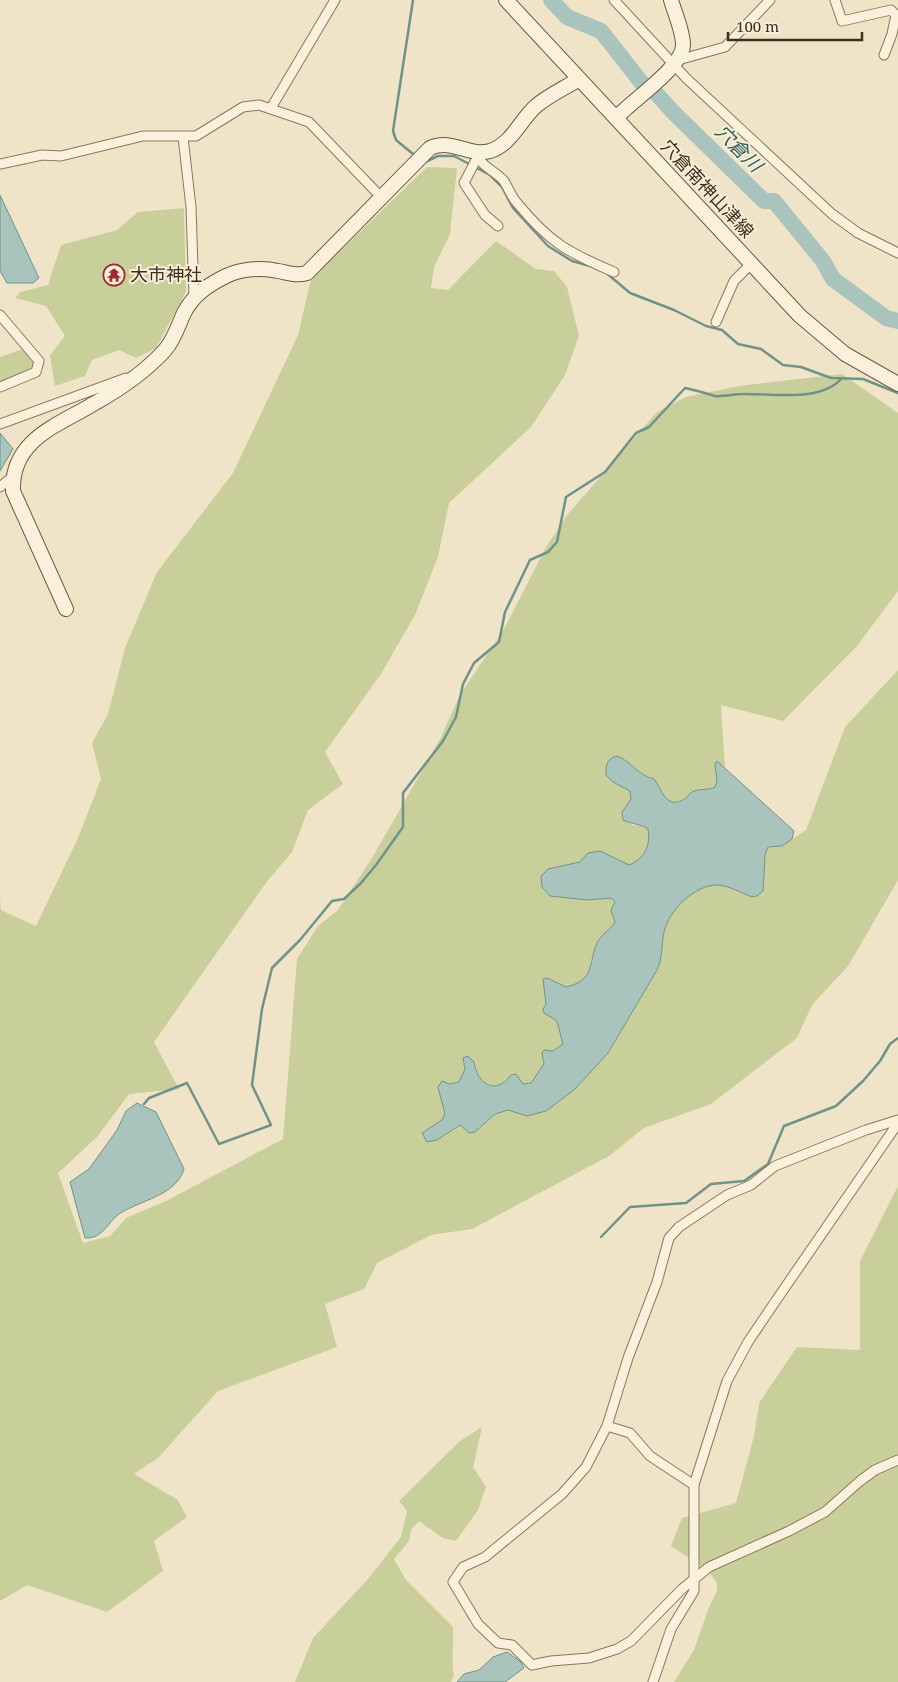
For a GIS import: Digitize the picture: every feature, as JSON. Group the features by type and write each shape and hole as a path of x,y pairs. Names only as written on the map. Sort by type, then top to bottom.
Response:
{"street":[{"path":"271,108 334,0"},
{"name":"穴倉南神山津線","path":"506,0 579,79 619,115 751,264 823,337 852,358 898,384"},
{"path":"614,0 675,63 686,78 832,214 858,234 898,253"},
{"path":"619,115 675,63 682,53 682,40 671,0"},
{"path":"675,63 724,47 769,0"},
{"path":"835,0 842,20 892,10 896,15 884,55"},
{"path":"498,226 484,215 464,182 476,160 489,151 501,146 510,138 537,105 579,79"},
{"path":"0,164 42,155 61,156 102,148 121,140 143,136 196,136 250,104 271,108 309,122 382,197"},
{"path":"183,137 192,207 194,298"},
{"path":"0,487 12,477 28,446 46,429 96,403 146,369 166,349 194,298 215,281 245,270 271,270 297,275 307,273 430,148 448,144 476,160 502,179 516,203 551,240 573,254 614,272"},
{"path":"716,322 734,281 751,264"},
{"path":"0,315 39,361 36,372 0,387"},
{"path":"0,424 134,376"},
{"path":"12,477 16,500 66,608"},
{"path":"898,1122 866,1130 775,1166 751,1185 727,1195 679,1227 669,1238 657,1282 628,1358 606,1426 586,1467 562,1494 485,1557 463,1567 453,1582 478,1624 498,1642 512,1645 532,1666 551,1661 589,1658 617,1649 631,1641 695,1577 722,1560 789,1532 825,1512 875,1470 898,1460"},
{"path":"653,1682 671,1629 694,1591 694,1485 727,1381 748,1342 898,1122"},
{"path":"606,1426 630,1433 650,1456 694,1485"}],"green space":[{"path":"427,167 457,168 450,234 434,267 431,288 448,290 496,241 536,269 554,271 567,287 579,336 565,375 531,427 449,503 438,557 415,615 381,674 325,752 343,784 308,810 292,852 268,880 154,1042 179,1089 129,1094 97,1137 58,1173 83,1243 110,1236 126,1218 166,1201 283,1139 297,959 318,926 338,910 372,858 439,741 461,693 503,631 546,547 568,514 657,412 686,397 739,386 842,374 898,413 898,591 857,646 783,721 721,705 725,769 717,762 715,764 717,782 715,787 691,792 684,800 668,801 660,792 654,779 633,769 624,758 613,782 630,791 631,799 622,812 632,825 643,826 648,829 649,835 645,851 639,859 629,866 607,854 588,853 580,862 548,869 550,896 588,900 611,898 615,901 612,910 615,922 597,943 586,976 575,984 566,987 547,978 545,993 548,1004 558,1023 563,1044 553,1051 542,1053 544,1064 531,1083 523,1084 511,1075 499,1085 488,1085 479,1076 474,1062 465,1069 459,1082 438,1087 445,1114 442,1120 423,1133 427,1142 437,1140 460,1125 469,1133 479,1129 491,1117 501,1111 509,1110 527,1116 575,1089 608,1053 657,970 664,932 671,915 677,907 692,894 710,886 719,885 731,888 752,897 763,891 765,855 769,847 782,846 806,830 845,727 898,670 898,880 848,966 812,1005 797,1038 711,1104 644,1128 609,1156 472,1229 431,1235 377,1263 364,1289 325,1304 337,1347 218,1391 158,1458 134,1474 178,1500 187,1517 154,1541 163,1571 107,1612 27,1585 0,1601 0,898 1,910 36,926 78,838 101,779 92,743 108,714 125,648 157,572 233,473 298,335 311,279"},
{"path":"184,208 186,292 156,348 136,358 119,350 92,360 85,376 55,386 50,355 65,336 46,306 15,298 20,292 48,285 61,245 117,230 138,212"},
{"path":"23,349 34,362 33,369 0,383 0,357"},
{"path":"898,1186 898,1682 674,1682 694,1650 709,1607 717,1591 717,1583 708,1571 671,1546 682,1518 736,1503 754,1436 759,1403 797,1347 860,1350 860,1261"},
{"path":"482,1427 473,1467 486,1487 478,1510 456,1541 443,1538 419,1521 411,1530 409,1541 394,1559 406,1580 453,1627 454,1676 451,1682 295,1682 313,1638 368,1579 401,1537 407,1511 399,1501 460,1441"}],"water":[{"path":"0,195 39,278 33,283 7,283 0,271"},
{"path":"0,433 13,449 0,471"},
{"path":"616,756 625,760 642,774 654,779 665,797 672,802 683,800 695,791 715,787 717,782 715,764 717,761 794,831 792,839 782,846 768,847 765,855 763,891 757,896 752,897 719,885 710,886 692,894 677,907 671,915 664,932 657,970 608,1053 575,1089 546,1111 527,1116 508,1110 495,1114 475,1132 469,1133 460,1125 437,1140 427,1142 422,1133 442,1120 445,1114 438,1087 442,1081 450,1084 459,1082 465,1069 463,1058 468,1056 474,1062 479,1076 488,1085 499,1085 511,1075 516,1074 523,1084 531,1083 544,1064 542,1053 544,1050 553,1051 563,1044 557,1021 544,1013 543,1009 546,1004 543,979 547,978 566,987 575,984 586,976 597,943 615,922 611,910 615,902 611,898 588,900 550,896 542,887 541,876 548,869 580,862 588,853 600,851 629,865 639,859 645,851 649,835 648,829 623,820 622,812 631,799 630,791 613,782 606,775 607,763"},
{"path":"137,1103 156,1112 184,1169 180,1178 165,1191 119,1214 96,1236 85,1238 70,1182 89,1169 117,1130 126,1111"},
{"path":"507,1652 521,1662 524,1668 505,1682 457,1682 464,1674 479,1670 493,1657"}],"waterway":[{"path":"413,0 393,131 396,140 413,154"},
{"name":"穴倉川","path":"551,0 567,17 601,31 641,82 654,91 764,201 774,201 823,261 833,279 886,318 898,321"},
{"path":"423,163 438,156 454,156 490,175 502,187 513,208 548,246 572,261 590,266"},
{"path":"604,271 630,293 674,310 706,326 722,330 738,344 761,349 783,365 801,367 831,378 863,379 898,393"},
{"path":"144,1104 149,1098 187,1083 219,1144 271,1125 252,1085 262,1009 272,968 300,940 332,901 344,899 361,883 403,827 403,793 443,741 456,717 463,684 474,663 499,642 505,612 530,560 548,552 557,542 566,497 605,472 636,433 649,427 685,388 715,396 742,394 795,395 822,391 833,386 842,378"},
{"path":"601,1237 630,1207 686,1203 711,1184 744,1181 768,1164 784,1126 836,1106 863,1081 880,1061 890,1044 898,1038"}],"place":[{"name":"大市神社","path":"114,275"}]}
